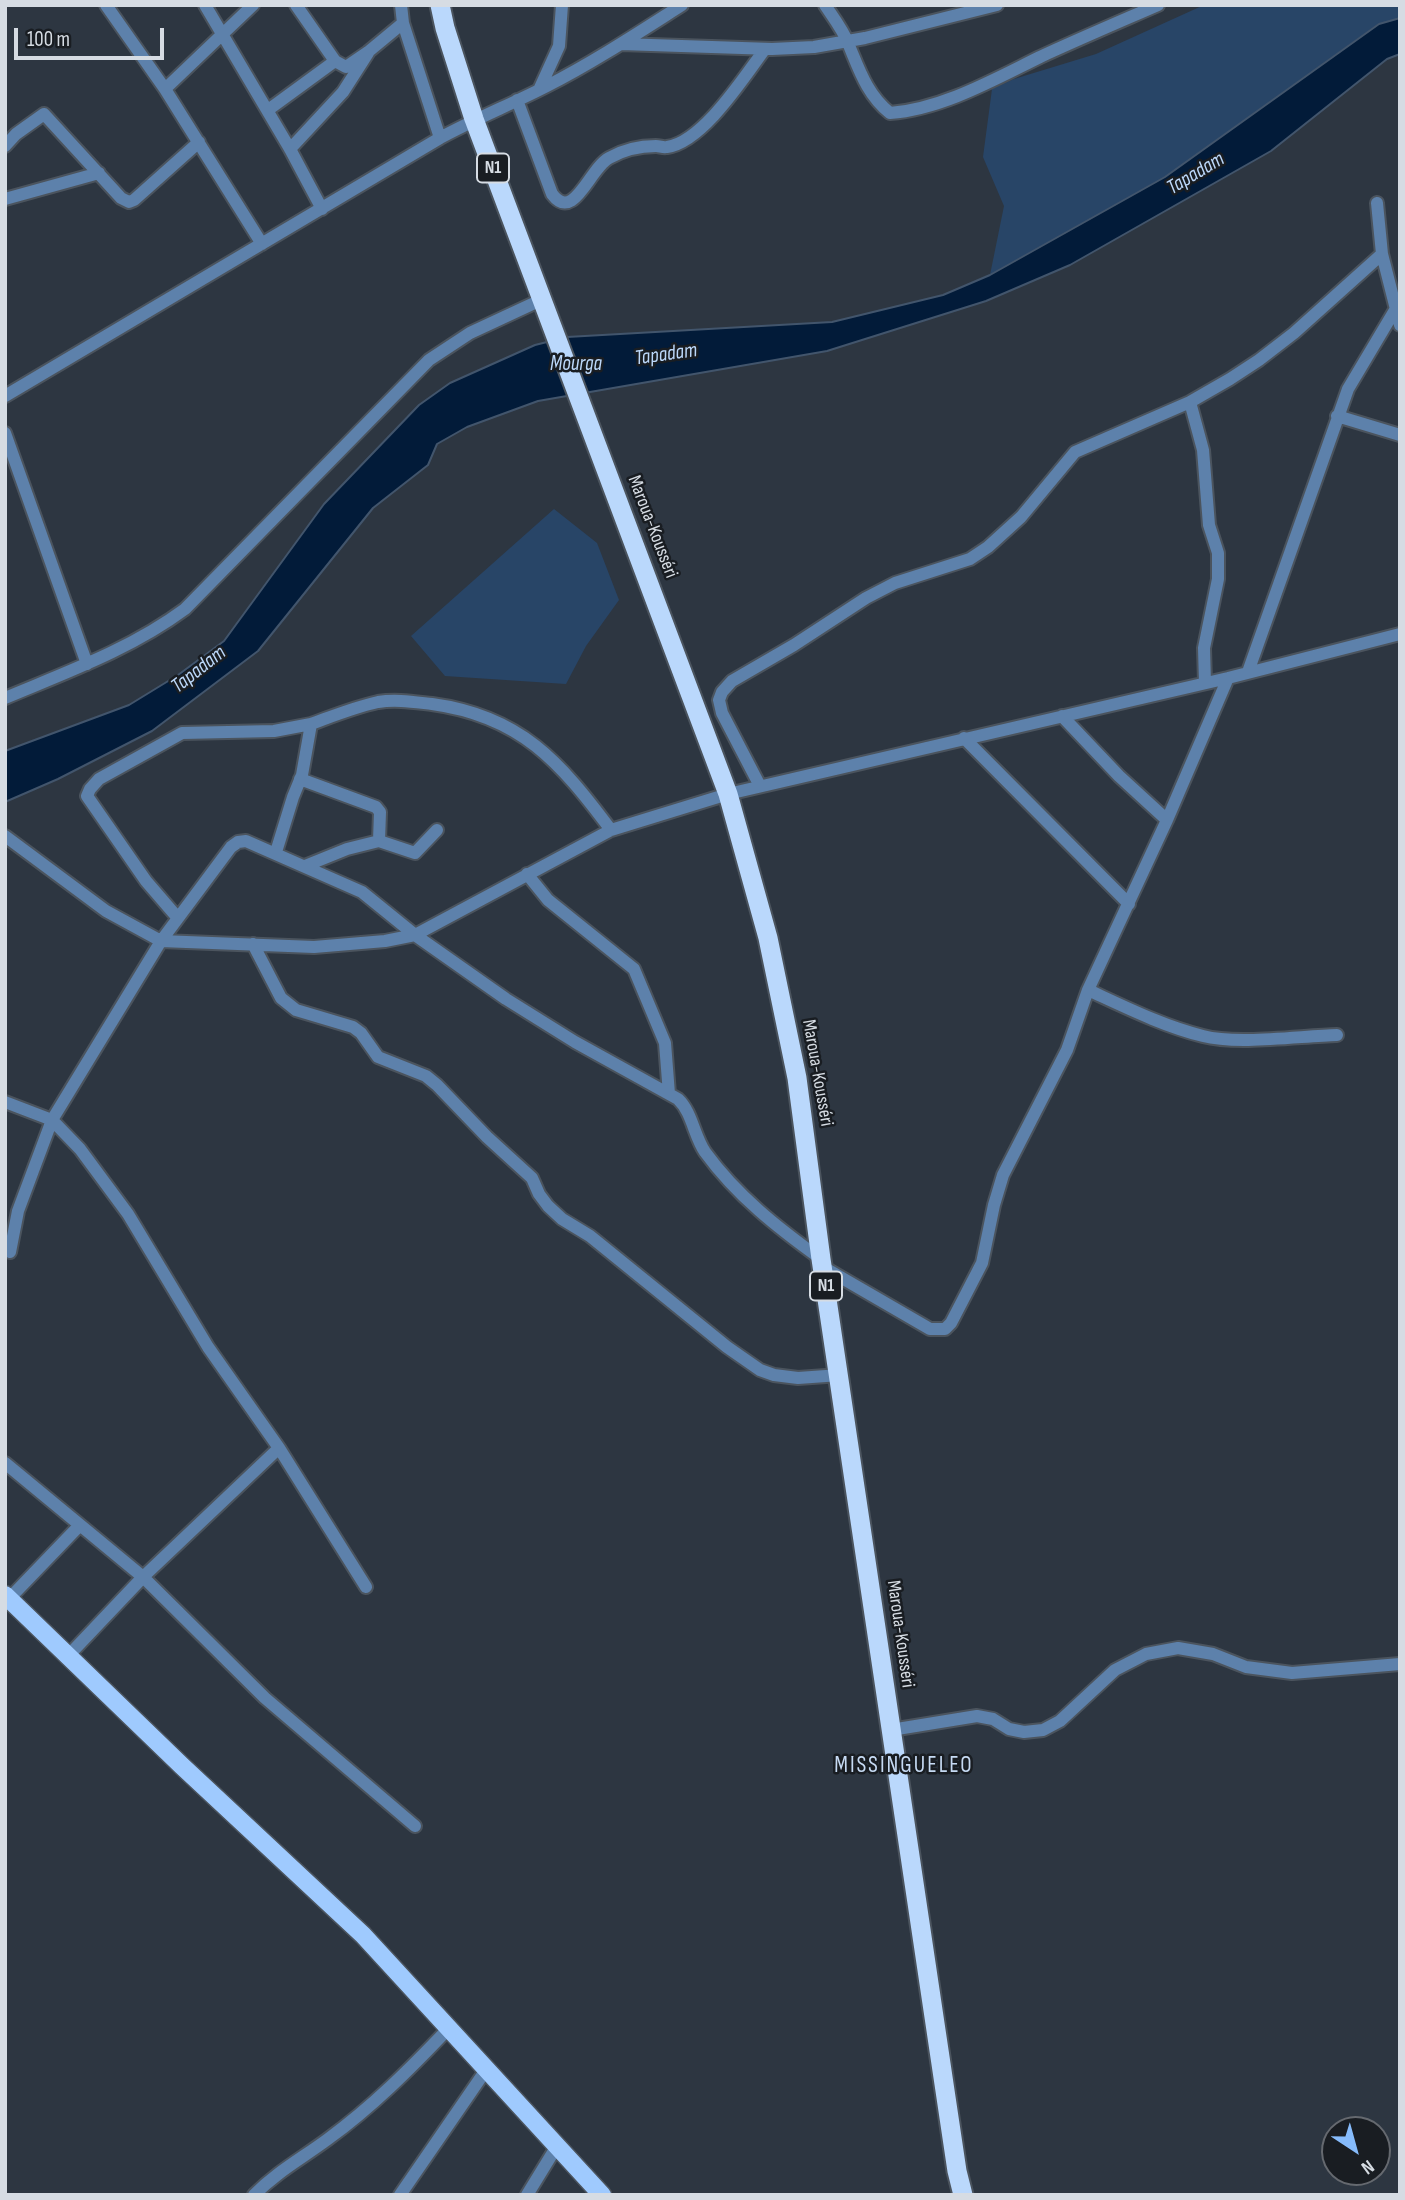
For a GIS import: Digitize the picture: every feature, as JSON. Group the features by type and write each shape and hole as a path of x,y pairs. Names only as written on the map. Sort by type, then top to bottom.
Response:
{"highway":[{"name":"Maroua-Kousséri","path":"440,5 474,119 727,794 768,938 797,1078 891,1730 963,2195"}],"main road":[{"path":"7,1599 354,1926 602,2195"}],"street":[{"path":"106,5 200,142 262,244"},
{"path":"205,5 268,110 322,209"},
{"path":"165,89 253,5"},
{"path":"296,5 335,61 346,67 403,23"},
{"path":"401,5 403,23 440,138"},
{"path":"539,90 559,46 562,5"},
{"path":"5,396 440,138 474,119 539,90 621,44 682,5"},
{"path":"825,5 847,41 856,66 879,105 890,113 914,111 983,85 1158,5"},
{"path":"621,44 765,49 814,47 997,5"},
{"path":"517,100 552,194 557,200 568,203 574,200 595,169 608,159 634,148 667,147 686,139 724,105 765,49"},
{"path":"290,149 344,92 368,52"},
{"path":"268,110 335,61"},
{"path":"5,146 16,134 44,114 125,202 134,201 200,142"},
{"path":"5,125 16,134"},
{"path":"5,199 99,173"},
{"path":"1377,203 1382,254 1400,325"},
{"path":"760,786 722,713 719,700 732,681 895,583 970,559 988,547 1021,517 1075,452 1190,402 1259,360 1335,298 1382,254"},
{"path":"5,698 87,664 158,630 185,609 429,360 470,333 543,299"},
{"path":"1248,672 1299,533 1337,416 1348,389 1395,310"},
{"path":"1190,402 1203,450 1209,525 1218,553 1218,579 1204,649 1205,683"},
{"path":"1337,416 1400,435"},
{"path":"5,433 87,664"},
{"path":"5,836 106,911 161,942 314,947 385,941 415,934 611,830 727,794 1228,678 1400,634"},
{"path":"10,1252 18,1211 52,1120 177,917 231,847 238,842 253,842 362,892 415,934 506,999 556,1031 682,1103 703,1149 734,1188 777,1227 822,1263 930,1329 945,1329 951,1323 982,1263 1003,1175 1067,1050 1088,990 1167,820 1228,678"},
{"path":"177,917 146,881 87,796 99,779 182,733 274,732 312,724 379,702 403,700 463,709 508,727 547,754 574,780 611,830"},
{"path":"1062,716 1119,776 1167,820"},
{"path":"276,852 300,779 312,724"},
{"path":"964,738 1129,904"},
{"path":"300,779 376,807 380,812 379,842"},
{"path":"305,866 347,849 379,842 415,853 437,830"},
{"path":"527,874 548,900 634,969 664,1043 669,1094"},
{"path":"253,944 281,998 296,1010 353,1027 361,1033 377,1056 426,1076 487,1137 527,1172 548,1206 562,1219 590,1236 727,1347 760,1370 774,1375 798,1378 840,1375"},
{"path":"1088,990 1158,1021 1204,1037 1238,1039 1337,1035"},
{"path":"5,1102 52,1120 80,1149 128,1214 208,1347 279,1448 366,1587"},
{"path":"69,1655 143,1577 279,1448"},
{"path":"5,1463 143,1577 265,1698 415,1826"},
{"path":"7,1599 80,1525"},
{"path":"891,1730 977,1716 993,1719 1009,1730 1043,1730 1060,1721 1115,1670 1146,1654 1178,1648 1213,1654 1246,1667 1292,1673 1400,1664"},
{"path":"254,2195 275,2174 327,2140 391,2088 448,2029"},
{"path":"400,2195 486,2070"},
{"path":"527,2195 556,2146"}],"shaded area":[{"path":"1204,5 1400,5 1400,18 1378,24 1165,177 990,275 1004,206 983,157 992,89 1014,79 1096,54"},
{"path":"554,509 597,543 619,600 586,646 566,684 445,676 411,636"}],"water":[{"name":"Mourga","path":"1400,18 1400,54 1387,59 1271,151 1070,265 986,301 827,351 538,401 467,427 437,444 428,465 373,508 258,651 152,731 58,779 5,802 5,751 129,705 178,675 224,641 324,504 419,405 450,383 535,345 567,337 832,322 943,295 990,275 1165,177 1379,24"}],"district":[{"name":"MISSINGUELEO","path":"904,1766"}],"water label":[{"name":"Tapadam","path":"1196,174"},
{"name":"Tapadam","path":"666,355"},
{"name":"Tapadam","path":"199,670"}]}
